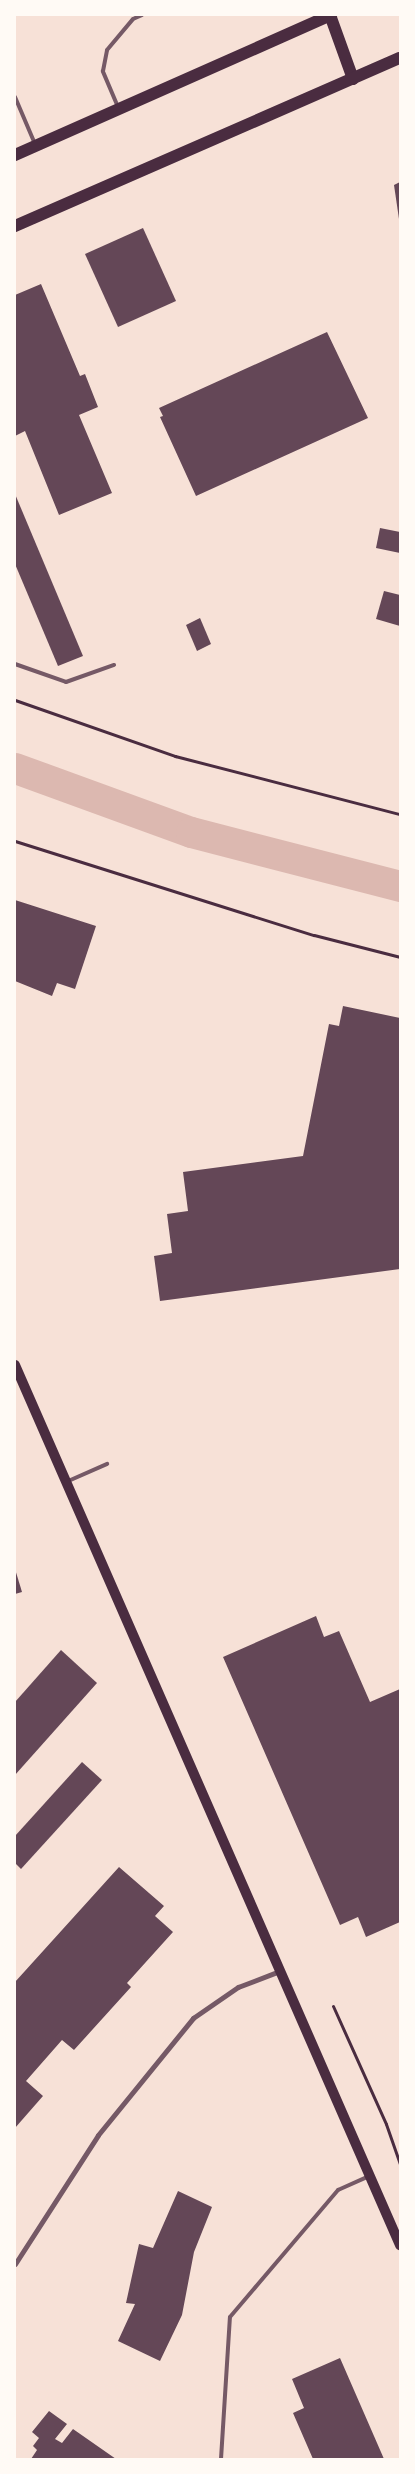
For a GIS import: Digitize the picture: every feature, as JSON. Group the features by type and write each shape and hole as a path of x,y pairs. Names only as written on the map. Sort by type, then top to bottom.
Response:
{"main road":[{"path":"15,155 331,15 353,79"},
{"path":"15,226 400,58"},
{"path":"15,1365 400,2245"}],"street":[{"path":"15,2264 98,2135 193,2018 238,1988 280,1971"}],"lane":[{"path":"118,109 103,72 107,50 133,19 142,15"},
{"path":"15,98 36,145"},
{"path":"15,664 66,682 114,665"},
{"path":"66,1482 107,1464"},
{"path":"221,2459 230,2317 338,2190 370,2176"}],"path":[{"path":"15,700 174,756 400,814"},
{"path":"15,841 314,934 400,957"},
{"path":"333,2006 386,2124 400,2164"}],"building":[{"path":"400,182 400,219 399,219 394,185"},
{"path":"143,228 176,301 118,327 85,254"},
{"path":"41,284 80,376 85,374 98,407 79,415 112,493 59,515 25,431 15,436 15,295"},
{"path":"327,332 368,418 196,496 160,417 163,416 159,408"},
{"path":"15,494 83,656 58,666 15,564"},
{"path":"380,528 400,532 400,553 376,548"},
{"path":"384,591 400,595 400,626 376,619"},
{"path":"200,618 211,644 197,651 186,625"},
{"path":"15,900 96,926 75,989 57,983 52,996 15,981"},
{"path":"343,1006 400,1018 400,1269 160,1301 154,1256 172,1253 167,1214 188,1211 183,1172 303,1156 329,1024 339,1026"},
{"path":"15,1569 22,1592 15,1594"},
{"path":"316,1616 324,1637 339,1631 370,1702 400,1689 400,1922 366,1937 358,1917 340,1925 223,1657"},
{"path":"61,1650 97,1683 15,1775 15,1702"},
{"path":"82,1762 102,1780 21,1869 15,1863 15,1836"},
{"path":"119,1867 164,1906 155,1916 173,1932 127,1983 131,1987 74,2050 62,2040 26,2081 43,2096 15,2128 15,1982"},
{"path":"178,2191 212,2207 194,2252 182,2315 160,2361 118,2341 135,2304 126,2303 139,2244 153,2248"},
{"path":"340,2358 384,2459 313,2459 293,2413 304,2408 292,2379"},
{"path":"49,2411 67,2424 55,2439 62,2443 73,2429 116,2459 31,2459 37,2450 33,2446 39,2438 32,2432"}],"waterway":[{"path":"15,768 191,832 400,886"}]}
